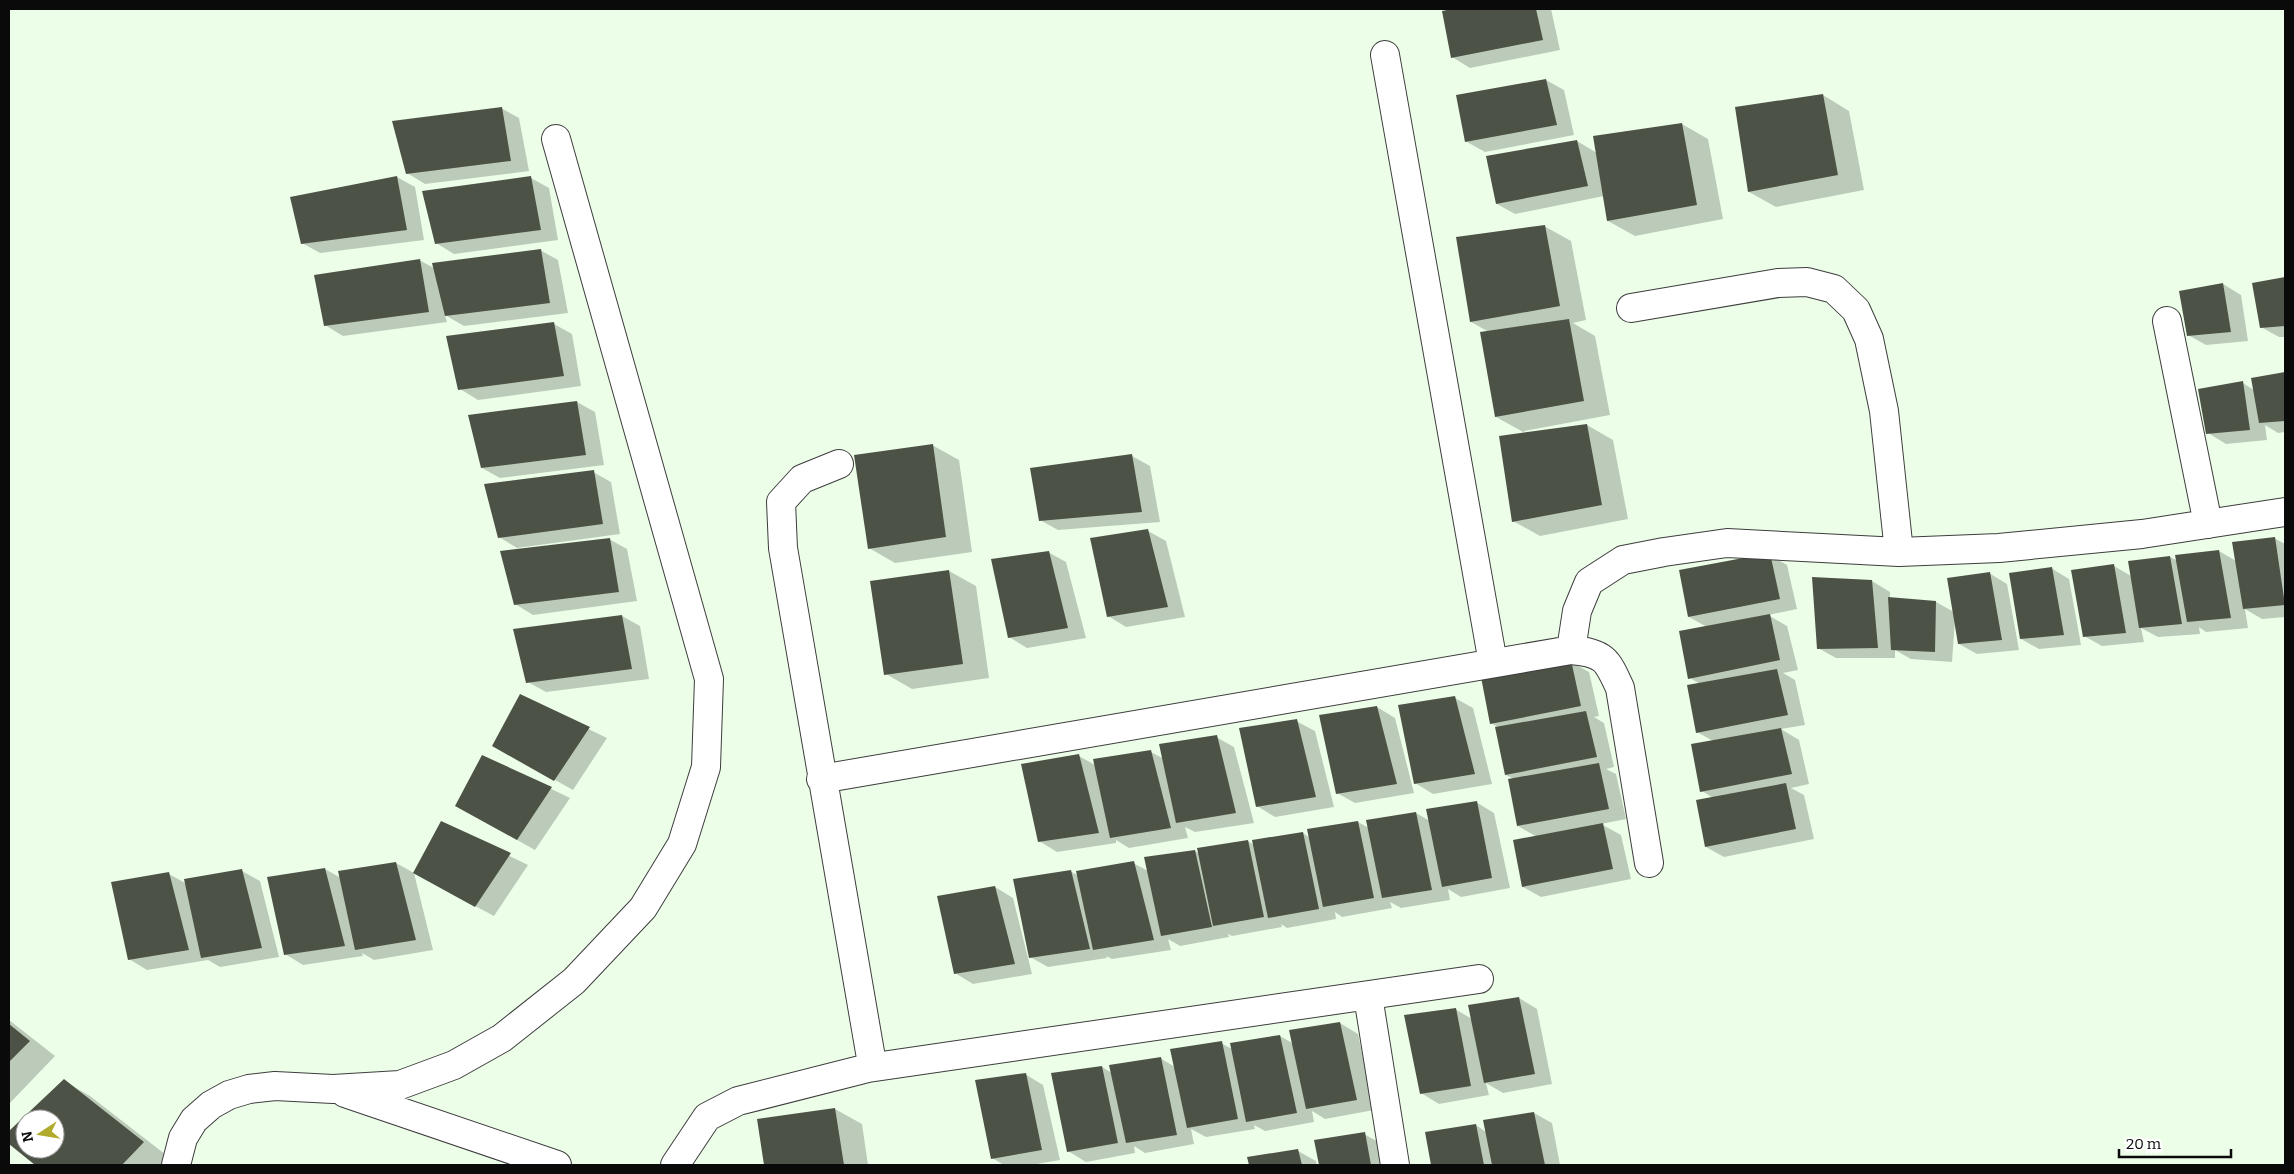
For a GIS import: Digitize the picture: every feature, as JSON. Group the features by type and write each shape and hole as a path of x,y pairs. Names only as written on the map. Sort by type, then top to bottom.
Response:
{"street":[{"path":"1385,54 1493,663"},
{"path":"176,1165 183,1138 194,1120 211,1105 229,1095 249,1089 275,1086 333,1089 400,1085 454,1065 502,1038 574,982 643,908 682,844 706,766 709,679 556,139"},
{"path":"1631,308 1778,283 1808,282 1834,288 1856,310 1869,339 1884,411 1899,552"},
{"path":"2167,321 2208,524"},
{"path":"839,464 802,479 781,502 783,548 821,779 871,1058 868,1068"},
{"path":"1571,650 1576,611 1589,582 1623,560 1664,552 1726,543 1899,552 1999,548 2142,534 2285,512"},
{"path":"821,779 1571,650 1593,652 1610,665 1620,688 1649,863"},
{"path":"675,1165 707,1117 738,1101 868,1068 1480,980"},
{"path":"1368,996 1395,1165"},
{"path":"333,1089 557,1165"}],"building":[{"path":"1452,9 1536,9 1543,40 1451,58 1442,11"},
{"path":"1546,79 1557,125 1465,142 1456,95"},
{"path":"1823,94 1838,175 1748,192 1735,107"},
{"path":"502,107 511,161 406,174 392,121"},
{"path":"1682,123 1697,205 1607,221 1593,136"},
{"path":"1577,140 1588,186 1496,204 1486,156"},
{"path":"397,176 407,230 301,244 290,197"},
{"path":"531,176 541,230 435,244 422,191"},
{"path":"1545,225 1560,306 1470,322 1456,237"},
{"path":"541,249 550,303 445,316 432,263"},
{"path":"420,259 429,312 324,326 314,275"},
{"path":"2285,277 2285,326 2260,328 2252,283"},
{"path":"2223,283 2231,332 2187,336 2179,291"},
{"path":"1569,319 1584,401 1495,417 1480,332"},
{"path":"554,322 564,376 458,390 446,336"},
{"path":"2285,372 2285,421 2259,423 2251,378"},
{"path":"2243,381 2250,430 2206,434 2198,389"},
{"path":"577,401 586,455 481,468 468,415"},
{"path":"1587,424 1602,505 1512,522 1499,436"},
{"path":"933,444 946,537 868,549 854,455"},
{"path":"1132,454 1142,512 1039,521 1030,468"},
{"path":"594,470 603,524 498,538 484,484"},
{"path":"1148,529 1168,607 1107,617 1090,538"},
{"path":"2275,537 2285,605 2243,609 2232,542"},
{"path":"610,538 619,592 514,605 500,551"},
{"path":"2219,550 2231,618 2187,622 2175,555"},
{"path":"1049,551 1068,628 1008,638 991,559"},
{"path":"1770,553 1780,599 1688,617 1679,570"},
{"path":"2170,556 2182,624 2139,628 2128,561"},
{"path":"2114,564 2126,633 2083,637 2071,570"},
{"path":"2052,567 2064,635 2020,639 2009,573"},
{"path":"949,570 963,664 884,675 870,581"},
{"path":"1990,572 2002,640 1958,644 1947,578"},
{"path":"1812,577 1872,580 1878,648 1817,649"},
{"path":"1888,597 1936,601 1935,652 1891,650"},
{"path":"1770,614 1780,660 1688,679 1679,631"},
{"path":"622,615 632,669 526,683 513,629"},
{"path":"1571,660 1581,706 1490,724 1481,677"},
{"path":"1777,669 1788,715 1696,733 1687,685"},
{"path":"520,694 590,727 554,781 492,746"},
{"path":"1455,696 1475,774 1414,784 1398,705"},
{"path":"1377,706 1397,784 1336,794 1319,715"},
{"path":"1586,711 1597,757 1505,775 1495,727"},
{"path":"1297,719 1316,797 1256,807 1239,728"},
{"path":"1781,728 1792,774 1700,792 1691,744"},
{"path":"1217,735 1236,813 1176,823 1159,744"},
{"path":"1151,750 1171,828 1110,838 1093,759"},
{"path":"1079,754 1099,833 1038,842 1021,764"},
{"path":"482,755 552,787 517,840 455,806"},
{"path":"1599,763 1609,809 1517,826 1508,779"},
{"path":"1786,783 1796,829 1705,847 1696,800"},
{"path":"1477,801 1492,878 1442,887 1426,809"},
{"path":"1416,812 1432,890 1382,898 1366,820"},
{"path":"441,821 511,853 475,907 413,873"},
{"path":"1358,821 1374,898 1323,907 1307,829"},
{"path":"1603,823 1613,869 1522,887 1513,840"},
{"path":"1303,832 1319,909 1268,918 1252,840"},
{"path":"1248,840 1264,917 1213,926 1197,848"},
{"path":"1195,850 1212,927 1161,936 1144,857"},
{"path":"1134,861 1154,940 1093,950 1076,871"},
{"path":"396,862 416,940 355,950 338,871"},
{"path":"325,868 345,946 284,955 267,877"},
{"path":"242,869 262,948 201,958 184,879"},
{"path":"1071,870 1090,949 1029,958 1013,879"},
{"path":"169,872 189,950 128,960 111,882"},
{"path":"995,886 1015,964 954,974 937,896"},
{"path":"1519,997 1535,1074 1484,1083 1468,1005"},
{"path":"1456,1008 1471,1086 1420,1094 1404,1015"},
{"path":"1340,1022 1357,1100 1306,1109 1289,1030"},
{"path":"9,1024 30,1041 9,1062"},
{"path":"1280,1035 1297,1113 1246,1122 1230,1043"},
{"path":"1222,1041 1238,1119 1187,1128 1170,1049"},
{"path":"1161,1057 1177,1135 1126,1143 1109,1065"},
{"path":"1102,1066 1118,1143 1067,1152 1051,1073"},
{"path":"1026,1073 1042,1150 991,1159 975,1080"},
{"path":"64,1079 144,1142 122,1165 35,1165 28,1159 65,1159 65,1109 32,1109"},
{"path":"835,1108 844,1165 764,1165 757,1119"},
{"path":"1534,1112 1545,1165 1492,1165 1483,1120"},
{"path":"1476,1124 1484,1165 1431,1165 1425,1132"},
{"path":"15,1125 15,1149 9,1144 9,1131"},
{"path":"1365,1132 1371,1165 1319,1165 1314,1140"},
{"path":"1298,1149 1302,1165 1249,1165 1247,1157"}]}
